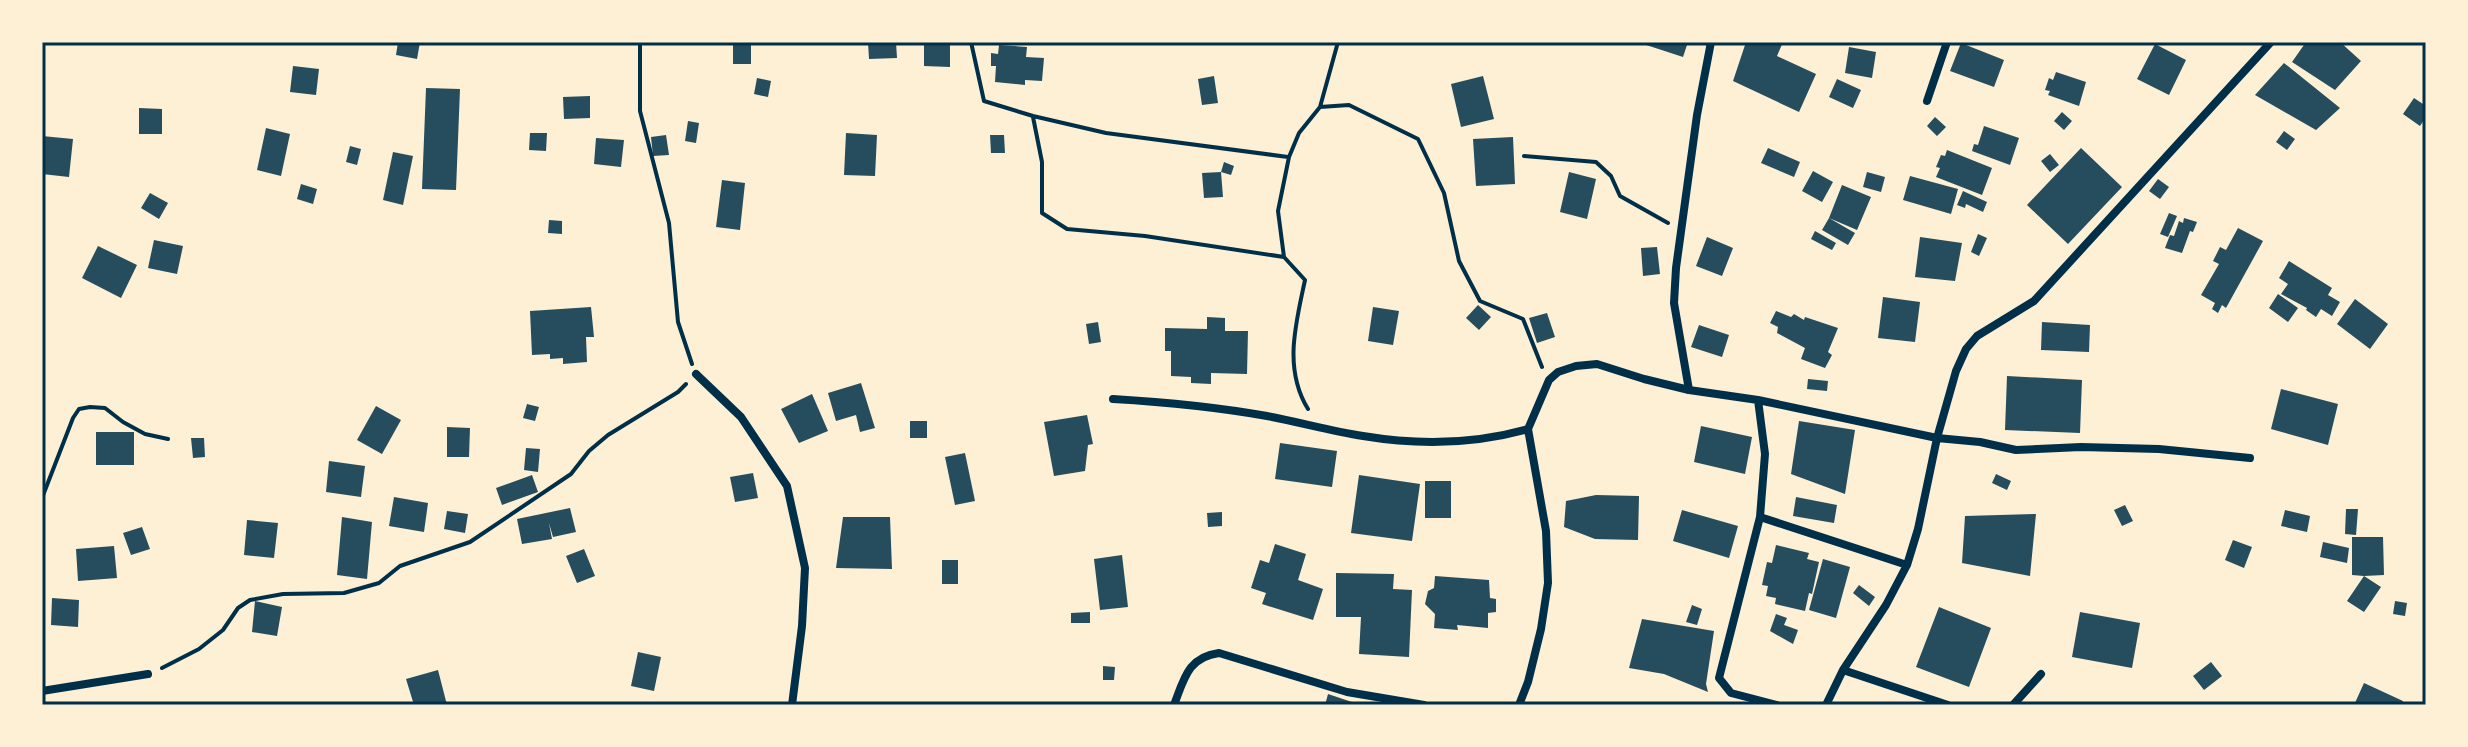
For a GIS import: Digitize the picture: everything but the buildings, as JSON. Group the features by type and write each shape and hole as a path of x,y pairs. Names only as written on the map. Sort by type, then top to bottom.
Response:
{"street":[{"path":"1689,390 1674,303 1680,230 1711,42"},
{"path":"1927,101 1947,42"},
{"path":"1826,705 1843,670 1886,605 1907,565 1918,529 1937,438 1956,371 1966,349 1977,336 2034,301 2220,101 2267,43"},
{"path":"1519,705 1541,629 1548,583 1546,531 1528,429 1549,380 1558,372 1597,364 1689,390 1758,400 1937,438 1980,442 2016,450 2081,447 2193,450 2250,458"},
{"path":"696,374 741,417 787,486 805,568 802,626 792,705"},
{"path":"1113,399 1158,401 1267,416 1366,437 1416,442 1501,437 1528,429"},
{"path":"1758,400 1765,454 1760,517 1719,678 1731,693 1777,705"},
{"path":"1760,517 1907,565"},
{"path":"1174,705 1192,664 1202,655 1219,653 1347,692 1424,705"},
{"path":"1843,670 1948,705"},
{"path":"42,691 148,674"},
{"path":"2013,705 2041,674"}],"path":[{"path":"148,674 199,649 223,630 238,608 250,600 283,594 344,593 379,583 400,566 470,542 571,474 589,451 608,435 678,392 696,374 678,322 669,223 640,111 640,42"},
{"path":"971,42 984,101 1106,133 1289,157"},
{"path":"1319,428 1297,391 1293,340 1305,280 1284,257 1278,211 1289,157 1299,133 1320,107 1338,42"},
{"path":"1320,107 1349,105 1418,139 1444,193 1459,261 1480,301 1523,319 1549,380"},
{"path":"1033,116 1042,162 1042,213 1067,229 1145,236 1284,257"},
{"path":"1524,156 1596,162 1611,176 1620,196 1680,230"},
{"path":"42,498 79,409 105,408 145,434 168,439"}]}
